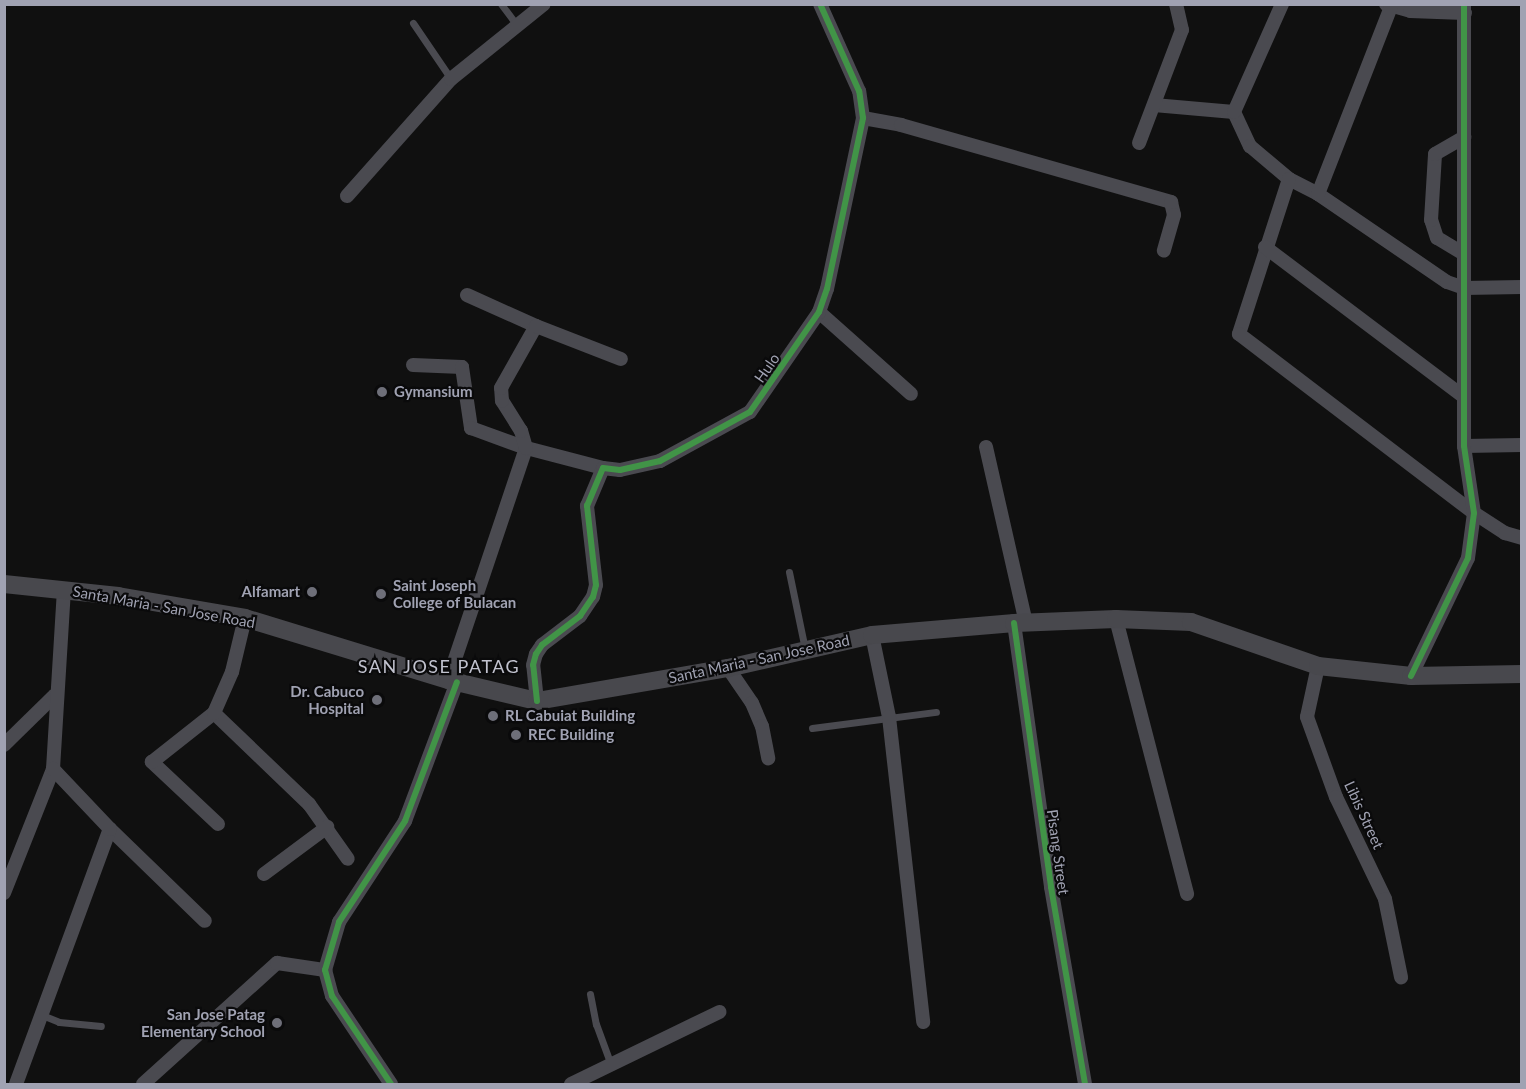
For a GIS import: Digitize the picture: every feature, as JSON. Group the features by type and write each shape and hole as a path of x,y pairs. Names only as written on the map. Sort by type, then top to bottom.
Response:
{"main road":[{"name":"Santa Maria - San Jose Road","path":"4,584 64,590 245,618 452,681 537,701 728,668 872,635 1020,623 1116,619 1191,622 1318,666 1411,676 1521,674"}],"street":[{"path":"347,196 451,79 544,4"},
{"name":"Hulo","path":"413,365 462,367 471,428 526,448 603,468 620,470 660,461 750,412 819,312 827,289 863,118 859,91 820,4"},
{"path":"1139,143 1182,30 1176,4"},
{"path":"1234,112 1282,4"},
{"path":"1318,194 1388,6 1464,9 1463,396 1464,446 1474,513 1468,558 1411,676"},
{"path":"1154,105 1234,112"},
{"path":"1234,112 1251,146 1289,179 1318,194 1447,282 1464,288 1521,287"},
{"path":"863,118 912,128 1171,202 1174,215 1164,251"},
{"path":"1464,137 1435,154 1431,220 1437,238 1464,254"},
{"path":"1289,179 1265,247 1239,333 1474,513 1505,533 1521,538"},
{"path":"1265,247 1463,396"},
{"path":"467,296 621,359"},
{"path":"819,312 911,394"},
{"path":"391,1084 332,996 325,970 339,922 405,821 452,681 526,448 521,431 502,401 501,388 536,326"},
{"path":"1464,446 1521,445"},
{"name":"Pisang Street","path":"986,447 1020,623 1051,887 1085,1084"},
{"path":"537,701 532,665 536,654 542,645 580,616 593,597 596,585 587,506 603,468"},
{"path":"4,893 53,769 55,695 64,590"},
{"path":"218,824 152,762 214,712 232,672 245,618"},
{"path":"1116,619 1187,894"},
{"path":"872,635 889,717 922,1022"},
{"name":"Libis Street","path":"1318,666 1307,717 1336,797 1385,898 1401,977"},
{"path":"728,668 752,703 762,726 768,759"},
{"path":"4,745 55,695"},
{"path":"214,712 309,804 327,826 348,859"},
{"path":"53,769 110,829 205,921"},
{"path":"264,874 327,826"},
{"path":"16,1084 39,1014 110,829"},
{"path":"143,1084 277,963 325,970"},
{"path":"571,1084 718,1012"}],"lane":[{"path":"501,4 517,25"},
{"path":"413,23 451,79"},
{"path":"789,572 805,649"},
{"path":"812,728 936,712"},
{"path":"590,994 596,1024 611,1065"},
{"path":"39,1014 59,1022 101,1026"}],"cycle path":[{"path":"537,701 533,665 536,654 542,645 580,616 593,597 596,585 587,506 603,468 620,470 660,461 750,412 819,312 827,289 863,118 859,91 820,4"},
{"path":"1411,676 1468,558 1474,513 1464,446 1464,4"},
{"path":"1014,623 1051,887 1085,1084"},
{"path":"391,1084 332,996 325,970 339,922 405,821 457,682"}],"place":[{"name":"Gymansium","path":"382,392"},
{"name":"Alfamart","path":"312,592"},
{"name":"Saint Joseph College of Bulacan","path":"381,594"},
{"name":"Dr. Cabuco Hospital","path":"377,700"},
{"name":"RL Cabuiat Building","path":"493,716"},
{"name":"REC Building","path":"516,735"},
{"name":"San Jose Patag Elementary School","path":"277,1023"}],"district":[{"name":"SAN JOSE PATAG","path":"439,666"}]}
